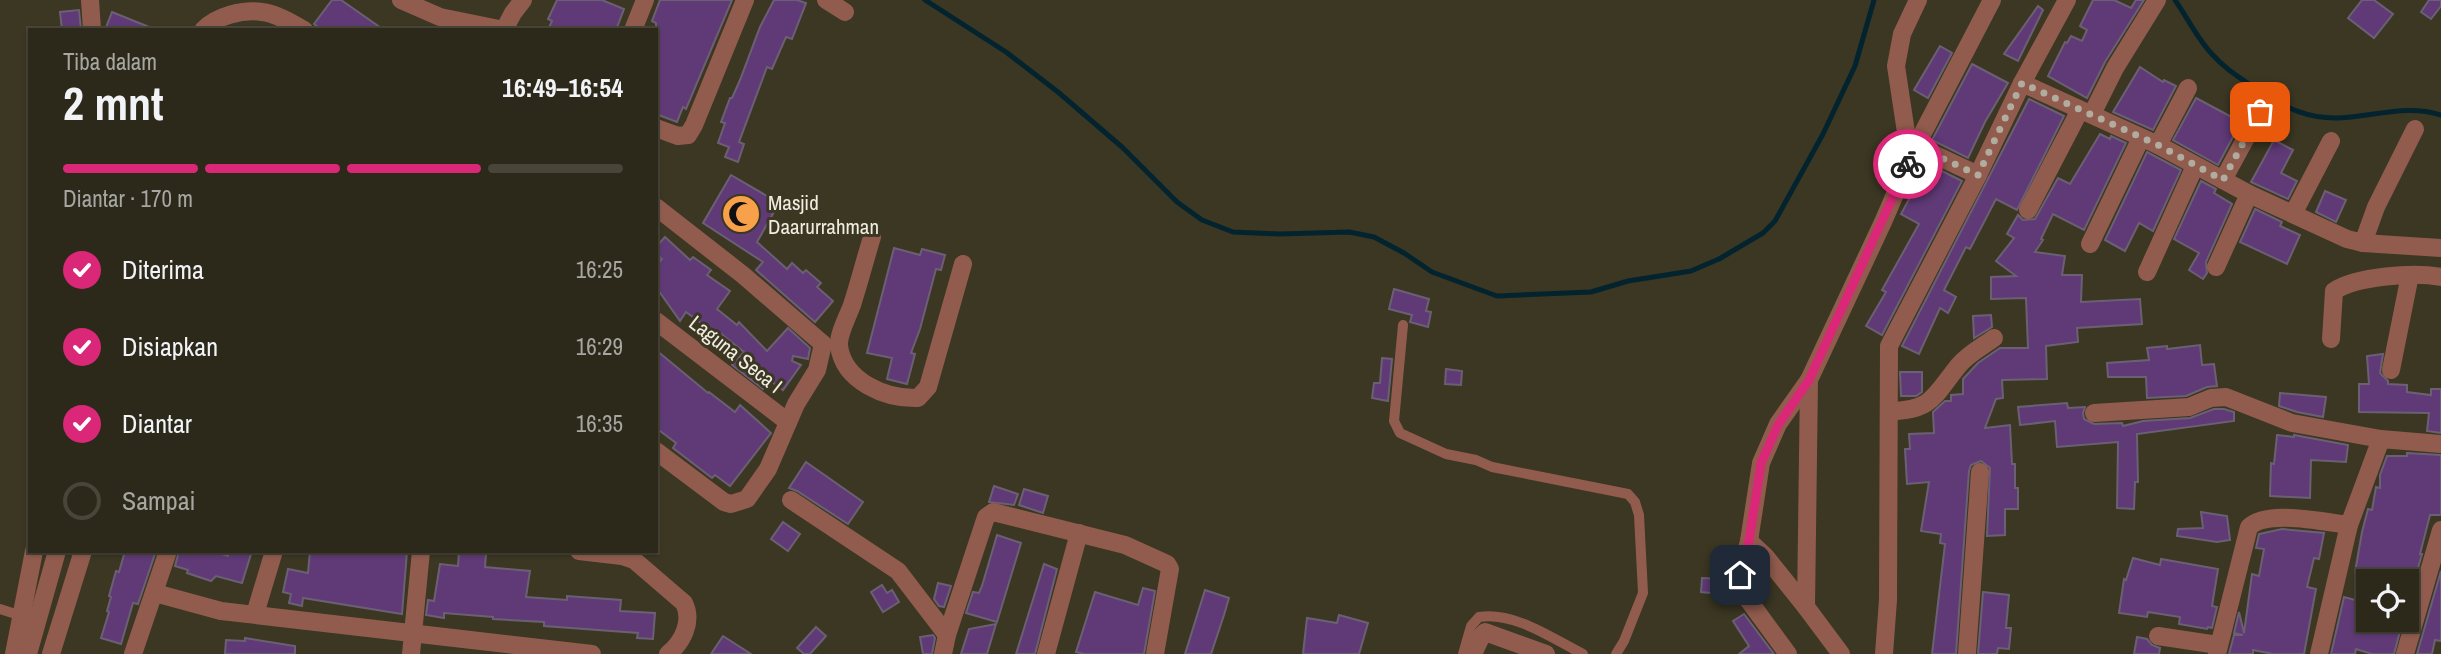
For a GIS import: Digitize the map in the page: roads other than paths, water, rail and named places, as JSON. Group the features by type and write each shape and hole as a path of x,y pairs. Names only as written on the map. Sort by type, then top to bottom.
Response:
{"street":[{"path":"90,0 92,28"},
{"path":"401,0 440,17 494,28"},
{"path":"505,28 523,0"},
{"path":"635,28 645,0"},
{"path":"658,129 678,136 688,135 745,0"},
{"path":"826,0 845,12"},
{"path":"1918,0 1902,34 1896,66 1907,139 1916,146 1978,175"},
{"path":"1788,654 1741,590 1740,575 1749,541 1761,463 1778,425 1809,380 1916,146 1992,0"},
{"path":"1884,654 1888,600 1889,352 1892,338 2067,0"},
{"path":"2028,210 2157,0"},
{"path":"205,28 232,14 263,12 299,28"},
{"path":"2022,83 2150,142 2249,194 2347,239 2363,243 2441,248"},
{"path":"2090,244 2150,142 2188,88"},
{"path":"2223,180 2260,112"},
{"path":"2363,243 2376,207 2415,129"},
{"path":"2293,214 2331,141"},
{"path":"2147,272 2195,166"},
{"path":"2216,267 2249,194"},
{"path":"658,209 831,344 862,382 899,399 918,398 928,387 963,264"},
{"path":"658,454 724,502 747,499 768,469 796,404 831,344 872,237"},
{"path":"2331,339 2334,291 2354,282 2410,275 2441,277"},
{"path":"2391,370 2410,275"},
{"name":"Laguna Seca I","path":"658,323 788,422"},
{"path":"1890,411 1910,411 1935,398 1960,363 1994,338"},
{"path":"1806,607 1809,380"},
{"path":"2094,413 2189,407 2211,398 2226,397 2292,423 2381,439 2441,444"},
{"path":"2319,654 2349,525 2381,439"},
{"path":"1967,654 1980,472"},
{"path":"791,500 898,571 947,635"},
{"path":"943,654 986,517 993,512 1125,545 1167,564 1170,569 1166,603 1155,654"},
{"path":"2158,636 2217,650 2249,527 2254,522 2285,518 2349,525"},
{"path":"2405,654 2441,530"},
{"path":"1046,654 1079,533"},
{"path":"1749,541 1765,556 1841,654"},
{"path":"13,654 34,553"},
{"path":"28,654 56,553"},
{"path":"51,654 82,553"},
{"path":"134,654 167,553"},
{"path":"255,614 273,553"},
{"path":"411,654 421,553"},
{"path":"596,553 634,560 684,603 688,611 685,631 668,654"},
{"path":"155,593 221,611 592,654"},
{"path":"1473,654 1485,632 1546,654"}],"lane":[{"path":"1403,325 1394,421 1400,433 1446,454 1502,469 1628,494 1635,502 1639,515 1643,593 1625,641 1616,654"},
{"path":"0,609 22,617"},
{"path":"1463,654 1471,626 1479,617 1493,614 1519,623 1583,654"}],"waterway":[{"path":"925,0 1006,52 1058,92 1122,147 1177,202 1202,220 1233,232 1349,232 1374,237 1432,272 1497,296 1591,292 1628,281 1691,271 1719,259 1763,233 1775,221 1823,134 1855,66 1874,0"},
{"path":"2175,0 2201,41 2220,63 2252,86 2298,112 2336,118 2407,110 2441,115"}],"place":[{"name":"Masjid Daarurrahman","path":"741,214"}]}
